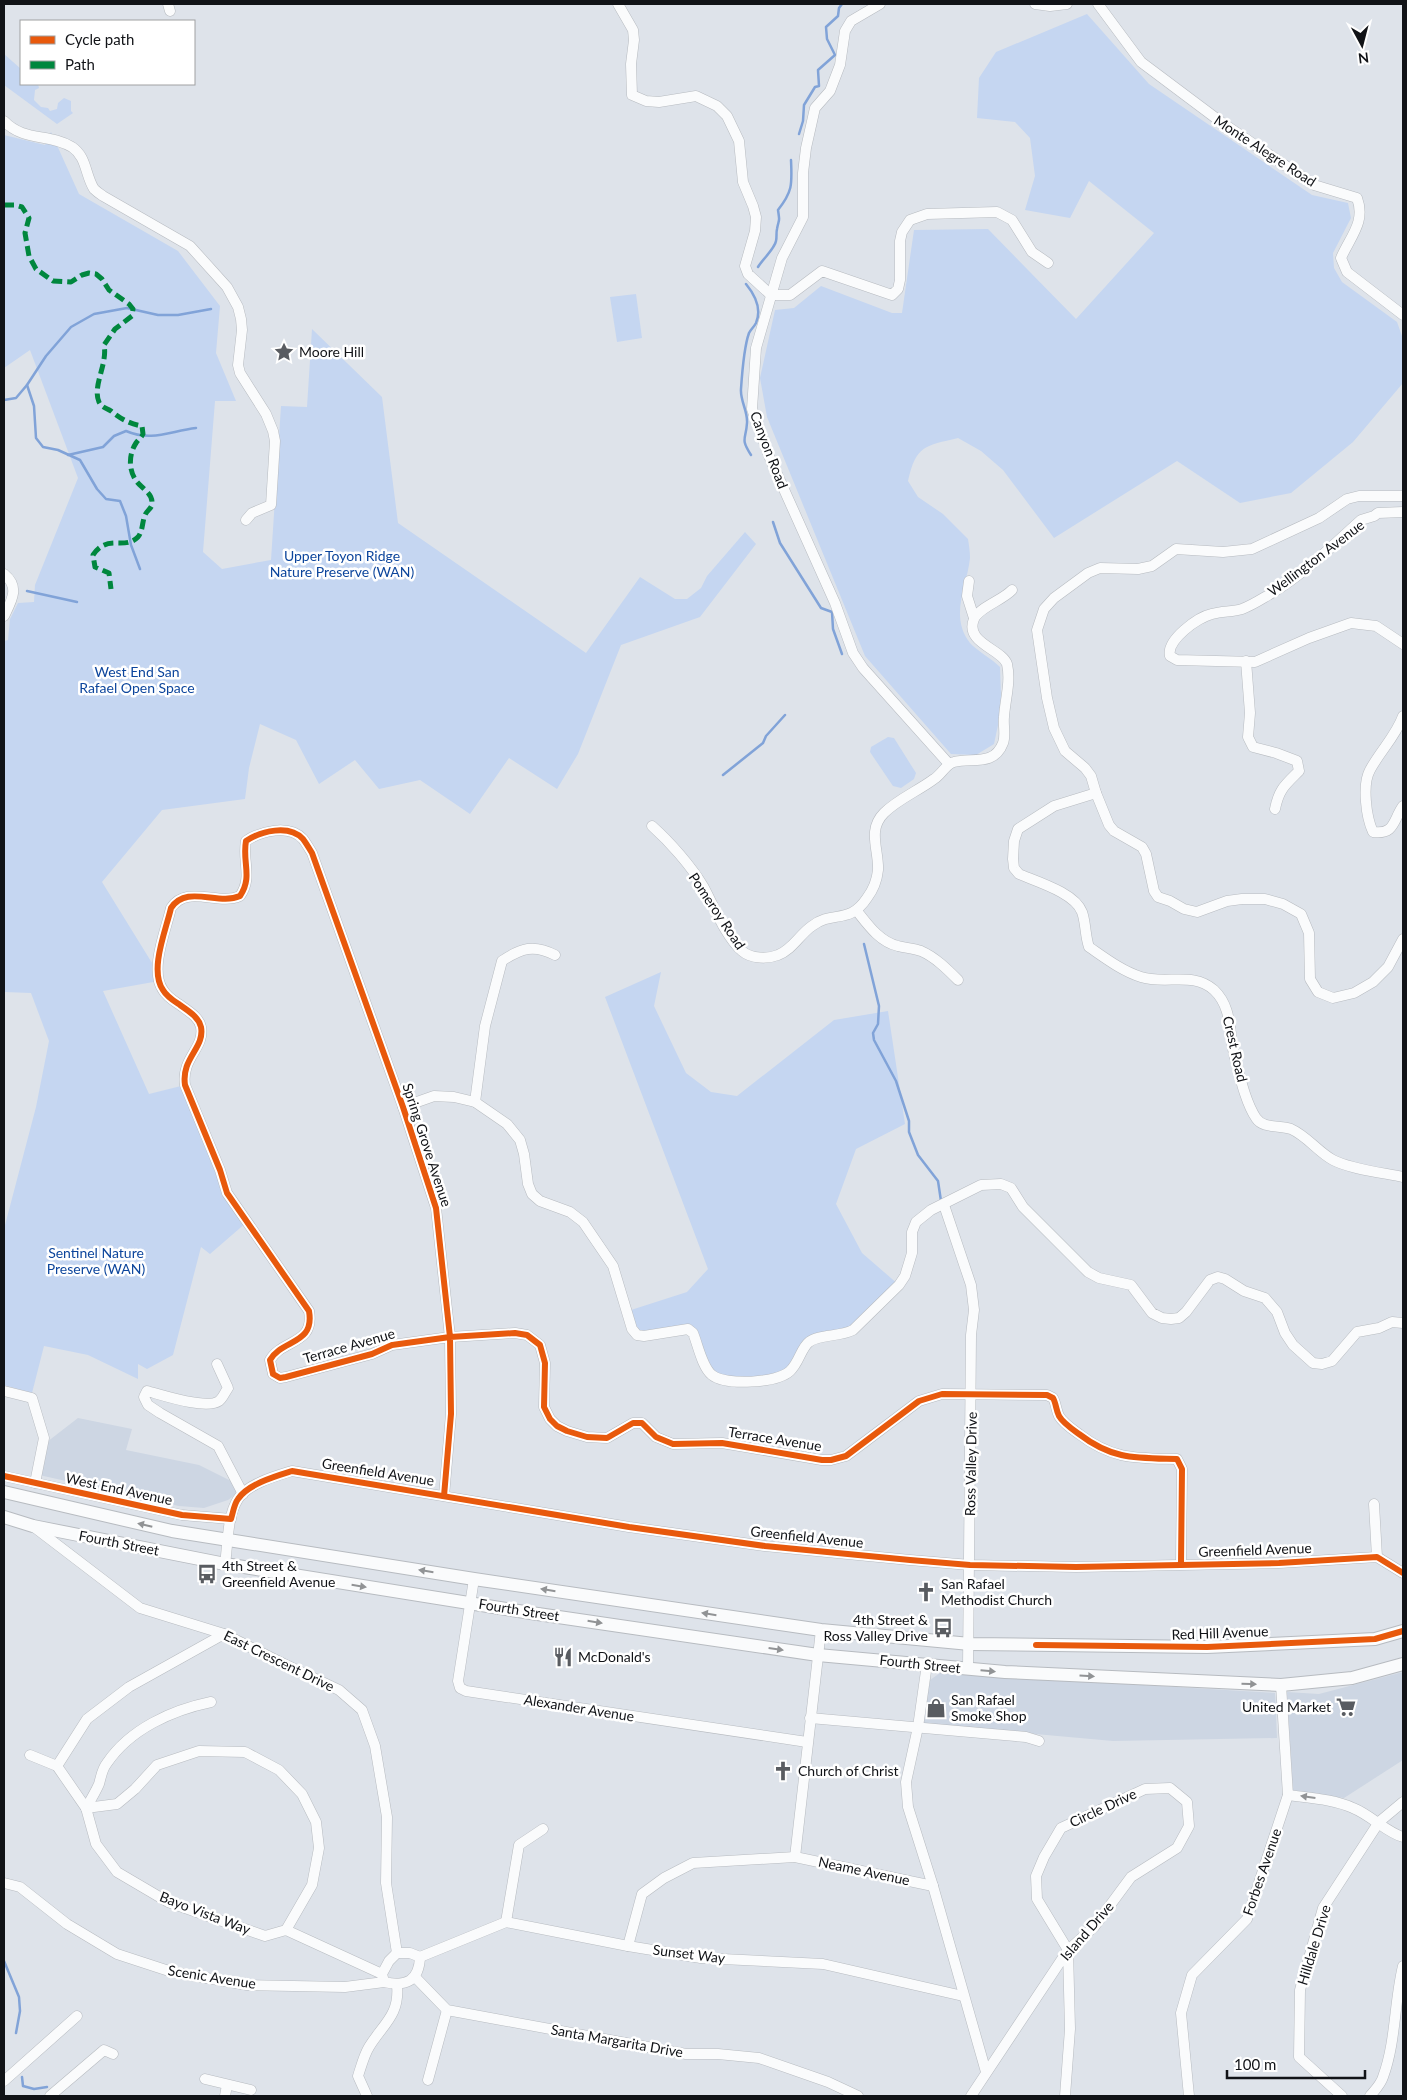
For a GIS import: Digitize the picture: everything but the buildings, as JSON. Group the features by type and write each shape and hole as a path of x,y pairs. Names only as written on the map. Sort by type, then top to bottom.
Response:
{"main road":[{"name":"Fourth Street","path":"4,1492 172,1531 474,1579 821,1630 970,1644 1036,1645"},
{"name":"Fourth Street","path":"4,1517 33,1526 225,1564 818,1655 1038,1674 1281,1685"},
{"name":"Red Hill Avenue","path":"1036,1645 1207,1647 1375,1639 1403,1631"},
{"path":"1281,1685 1352,1678 1403,1664"}],"street":[{"path":"618,4 633,30 632,96 660,102 696,96 717,106 733,125 740,141 743,182 756,217 755,231 745,266 748,274 771,295 790,295 822,271 892,296 898,289 900,280 900,241 902,232 910,220 927,214 998,212 1012,220 1032,252 1048,263"},
{"name":"Canyon Road","path":"880,4 852,21 845,31 840,65 830,91 815,108 809,132 803,173 803,217 782,258 756,348 752,409 769,456 835,603 853,653 863,668 949,764"},
{"path":"1035,4 1050,6 1067,4"},
{"name":"Monte Alegre Road","path":"1098,4 1141,62 1213,116 1314,185 1357,198 1360,208 1360,221 1341,258 1347,272 1403,315"},
{"path":"4,121 17,132 52,139 72,148 81,155 94,189 190,246 227,287 234,298 238,307 242,330 238,365 240,373 269,420 275,441 271,505 252,513 246,520"},
{"path":"1403,496 1359,496 1347,499 1319,518 1252,549 1222,552 1176,549 1152,566 1138,569 1100,568 1088,573 1054,598 1044,609 1037,630 1047,698 1054,728 1065,751 1085,768 1091,776 1109,825 1114,831 1142,847 1146,854 1154,891 1158,897 1184,909 1197,912 1227,901 1265,899 1283,904 1301,914 1309,933 1310,979 1318,992 1333,998 1354,993 1372,982 1388,967 1403,939"},
{"name":"Wellington Avenue","path":"1403,512 1378,513 1361,520 1273,592 1240,610 1211,614 1187,628 1171,643 1169,651 1170,656 1177,660 1255,662 1309,638 1351,623 1376,626 1403,644"},
{"path":"4,574 14,586 14,596 4,616"},
{"path":"969,581 967,596 974,618"},
{"path":"958,980 928,955 920,951 892,945 870,928 857,911 867,898 877,878 878,869 874,833 881,816 891,807 935,778 949,764 986,759 1000,749 1004,740 1004,717 1008,680 1006,664 1004,659 980,641 974,634 972,626 974,618 978,613 1005,598 1012,590"},
{"path":"1246,661 1250,713 1248,738 1253,747 1276,752 1297,761 1299,770 1282,786 1275,809"},
{"path":"1403,716 1400,725 1369,771 1366,785 1367,810 1373,832 1382,833 1393,827 1403,806"},
{"name":"Crest Road","path":"1096,793 1054,806 1018,828 1014,841 1014,868 1019,874 1071,897 1083,913 1089,947 1118,966 1141,977 1203,982 1213,990 1222,1000 1228,1014 1234,1052 1250,1104 1257,1119 1263,1124 1288,1128 1297,1132 1315,1148 1335,1161 1403,1177"},
{"name":"Pomeroy Road","path":"652,826 665,838 702,885 737,945 743,952 749,955 760,958 777,956 790,947 814,924 857,911"},
{"name":"Terrace Avenue","path":"319,873 312,853 302,838 291,832 275,831 258,834 246,841 248,881 240,896 225,900 189,896 181,898 171,908 158,961 159,981 162,989 198,1020 202,1036 186,1066 185,1085 220,1170 227,1193 309,1311 309,1328 303,1336 273,1355 270,1360 270,1366 274,1374 280,1378 286,1377 372,1354 392,1345 450,1338 527,1335 535,1340 543,1353 545,1363 544,1407 550,1420 567,1431 606,1438 633,1423 642,1423 656,1437 673,1444 722,1443 831,1460 846,1456 919,1401 929,1397 942,1394 1047,1395 1053,1398 1059,1416 1064,1422 1095,1447 1130,1457 1177,1459 1182,1469 1181,1564"},
{"name":"Spring Grove Avenue","path":"319,873 403,1107 436,1208 450,1338 451,1414 444,1496"},
{"path":"475,1102 485,1026 502,961 515,952 528,949 543,948 555,955"},
{"path":"403,1107 434,1096 475,1102 507,1124 520,1140 528,1184 532,1194 540,1201 570,1212 583,1222 613,1266 632,1329 637,1335 644,1336 688,1329 693,1333 707,1368 712,1375 724,1380 756,1381 779,1377 789,1373 796,1365 806,1344 812,1340 844,1335 853,1330 899,1285 905,1276 912,1253 912,1232 916,1222 926,1213 982,1185 1007,1185 1023,1207 1088,1272 1099,1278 1132,1285 1152,1313 1162,1318 1178,1318 1186,1312 1210,1280 1218,1277 1225,1279 1244,1290 1265,1298 1277,1312 1292,1345 1314,1363 1322,1364 1332,1361 1357,1332 1379,1328 1392,1322 1403,1323"},
{"name":"Ross Valley Drive","path":"944,1204 974,1299 971,1335 970,1644 968,1669"},
{"path":"217,1364 228,1388 220,1400 215,1403 189,1402 147,1391 144,1397 148,1405 160,1414 218,1446 243,1494 238,1499 231,1518 225,1564"},
{"path":"4,1391 32,1398 44,1438 35,1483"},
{"name":"Greenfield Avenue","path":"243,1494 261,1482 292,1470 628,1528 755,1545 970,1565 1076,1567 1279,1563 1377,1557"},
{"name":"West End Avenue","path":"4,1476 182,1515 231,1518"},
{"path":"1374,1504 1377,1557 1403,1573"},
{"name":"East Crescent Drive","path":"33,1526 140,1608 224,1634 339,1690 362,1710 375,1746 387,1817 386,1883 397,1953"},
{"name":"Alexander Avenue","path":"474,1579 458,1681 460,1688 466,1691 807,1742"},
{"path":"795,1857 821,1630"},
{"path":"30,1755 57,1766 87,1719 129,1687 224,1634"},
{"path":"927,1664 918,1727 906,1782 908,1807 933,1886 986,2072 971,2096"},
{"name":"Forbes Avenue","path":"1189,2096 1181,2013 1192,1975 1248,1919 1288,1795 1281,1685"},
{"path":"86,1808 98,1787 105,1765 121,1744 141,1729 190,1706 211,1702"},
{"path":"810,1718 1026,1737 1039,1741"},
{"path":"86,1808 117,1804 135,1789 157,1765 198,1751 245,1752 279,1770 302,1794 316,1822 319,1848 312,1885 286,1930 397,1985 415,1977 420,1968 420,1958"},
{"name":"Bayo Vista Way","path":"57,1766 86,1808 96,1844 117,1872 168,1902 265,1936 286,1930"},
{"name":"Circle Drive","path":"1068,1950 1037,1899 1036,1876 1044,1856 1061,1828 1145,1789 1170,1788 1187,1802"},
{"path":"1288,1795 1327,1800 1352,1807 1379,1822 1394,1835 1403,1837"},
{"name":"Island Drive","path":"986,2072 1068,1950 1094,1927 1131,1877 1177,1848 1189,1826 1187,1802"},
{"name":"Hilldale Drive","path":"1342,2096 1299,2056 1300,1990 1322,1908 1379,1822 1403,1802"},
{"path":"383,1978 389,1961 397,1953 410,1953 420,1958 506,1922 518,1845 543,1829"},
{"name":"Neame Avenue","path":"628,1946 642,1894 664,1878 693,1862 795,1857 933,1886"},
{"name":"Scenic Avenue","path":"4,1883 20,1887 67,1924 117,1954 172,1972 247,1985 345,1987 383,1978"},
{"name":"Sunset Way","path":"506,1922 701,1958 823,1964 963,1996"},
{"path":"1066,2096 1070,2029 1068,1950"},
{"path":"1370,2096 1383,2079 1390,2050 1398,1988 1403,1966"},
{"path":"415,1977 447,2010 428,2080"},
{"path":"367,2096 358,2076 368,2047 387,2024 398,1998 397,1985"},
{"name":"Santa Margarita Drive","path":"447,2010 686,2054 718,2054 759,2058 828,2082 858,2096"},
{"path":"4,2081 77,2016"},
{"path":"50,2096 104,2050 113,2054"},
{"path":"205,2079 251,2090"},
{"path":"225,2096 227,2085"}],"shaded area":[{"path":"78,1418 132,1429 126,1450 199,1465 233,1482 239,1492 228,1500 204,1508 179,1506 39,1475 47,1442"},
{"path":"1403,1672 1403,1760 1344,1798 1293,1790 1287,1692 1319,1694"},
{"path":"940,1673 1275,1693 1277,1738 1113,1741 923,1724 930,1680"}],"green space":[{"path":"1087,14 1149,84 1312,195 1348,203 1351,218 1333,253 1334,268 1342,282 1397,322 1403,339 1403,383 1353,442 1291,493 1240,503 1177,461 1054,538 1003,470 981,451 958,438 937,443 924,449 915,460 908,481 918,497 943,514 968,539 970,558 961,601 961,622 964,633 970,643 1000,667 1001,696 994,744 976,755 951,754 865,656 767,417 760,378 775,310 794,308 821,286 892,313 902,313 914,230 988,229 1076,319 1154,233 1089,181 1070,218 1025,210 1035,176 1030,138 1015,122 977,118 979,78 996,52"},
{"path":"4,54 20,68 20,85 38,85 39,88 35,90 34,100 41,107 48,108 50,111 57,109 58,103 64,98 71,101 71,111 73,113 57,124 4,85"},
{"name":"West End San Rafael Open Space","path":"51,132 79,194 178,251 220,306 216,353 236,401 215,401 203,552 222,569 271,560 281,406 307,407 312,329 382,397 398,523 586,653 640,577 675,599 687,599 701,588 707,576 745,532 756,544 700,617 621,645 578,754 557,789 509,758 470,814 420,780 379,789 355,760 319,784 296,740 260,724 249,768 245,799 162,810 102,882 157,971 159,981 103,991 149,1094 185,1085 217,1162 247,1222 210,1254 201,1247 173,1355 147,1369 138,1364 138,1379 88,1355 44,1346 32,1393 4,1385 4,1229 36,1107 49,1041 31,993 4,992 4,641 8,640 10,619 18,603 34,602 35,585 78,478 30,350 4,368 4,135 45,145"},
{"path":"636,294 642,338 617,342 610,297"},
{"path":"888,737 894,738 916,773 914,779 901,788 893,786 870,752 871,747"},
{"path":"661,972 654,1006 686,1073 711,1092 737,1096 834,1020 888,1011 905,1124 856,1149 836,1204 862,1253 899,1285 845,1335 813,1340 796,1365 763,1380 712,1375 693,1333 637,1335 631,1310 687,1292 708,1269 605,997"}],"waterway":[{"path":"799,134 803,121 804,105 815,87 819,86 818,70 835,55 827,39 826,27 838,16 839,8 842,4"},
{"path":"758,267 775,244 779,220 778,210 786,198 790,187 792,175 791,160"},
{"path":"746,284 755,297 758,307 758,318 747,339 741,389 747,419 744,439 751,455"},
{"path":"4,400 16,398 46,356 71,327 94,314 127,308 158,315 178,315 211,309"},
{"path":"27,385 34,406 36,438 43,447 58,450 80,460 97,489 106,499 120,501 126,516 131,545 140,569"},
{"path":"68,455 103,447 114,436 126,431 144,436 153,436 196,428"},
{"path":"773,522 780,543 821,608 832,612 833,629 842,654"},
{"path":"27,591 77,602"},
{"path":"723,775 763,743 766,736 785,715"},
{"path":"864,944 879,1006 878,1024 873,1033 874,1040 896,1081 909,1121 909,1132 918,1155 938,1181 941,1201"},
{"path":"4,1961 19,1997 20,2011 16,2033"},
{"path":"22,2077 23,2086 34,2089 47,2087"}],"marked path":[{"path":"4,205 22,207 29,218 25,233 29,256 36,269 53,281 71,282 82,275 96,274 102,279 109,290 133,309 132,316 115,329 104,345 104,360 97,396 103,407 126,421 142,426 143,434 133,448 130,460 134,477 150,495 152,504 145,515 138,537 127,543 104,545 93,555 95,567 109,573 111,589"}],"cycle path":[{"path":"444,1496 451,1414 450,1337 436,1208 403,1107 312,853 303,839 297,834 283,830 259,834 246,841 247,876 240,896 222,899 185,897 171,908 160,950 158,972 159,982 165,992 171,999 193,1014 200,1023 200,1041 186,1068 185,1085 220,1170 227,1193 309,1311 310,1322 307,1330 302,1336 275,1353 270,1360 273,1374 280,1378 286,1377 372,1354 392,1345 450,1337 515,1333 527,1335 540,1345 545,1363 544,1407 550,1419 557,1426 567,1431 587,1437 607,1438 633,1423 642,1423 656,1437 673,1444 722,1443 822,1460 846,1456 919,1401 942,1394 1047,1395 1053,1398 1059,1416 1065,1423 1103,1449 1137,1458 1177,1459 1182,1469 1181,1564"},
{"path":"4,1476 182,1515 231,1519 237,1501 248,1489 263,1481 292,1471 629,1527 765,1546 910,1560 970,1565 1076,1567 1279,1563 1377,1557 1403,1573"},
{"path":"1036,1645 1207,1647 1375,1639 1403,1631"}],"place":[{"name":"Moore Hill","path":"284,352"},
{"name":"4th Street & Greenfield Avenue","path":"207,1574"},
{"name":"San Rafael Methodist Church","path":"926,1592"},
{"name":"4th Street & Ross Valley Drive","path":"943,1628"},
{"name":"McDonald's","path":"563,1657"},
{"name":"United Market","path":"1346,1707"},
{"name":"San Rafael Smoke Shop","path":"936,1708"},
{"name":"Church of Christ","path":"783,1771"}],"park label":[{"name":"Upper Toyon Ridge Nature Preserve (WAN)","path":"342,564"},
{"name":"Sentinel Nature Preserve (WAN)","path":"96,1262"}]}
